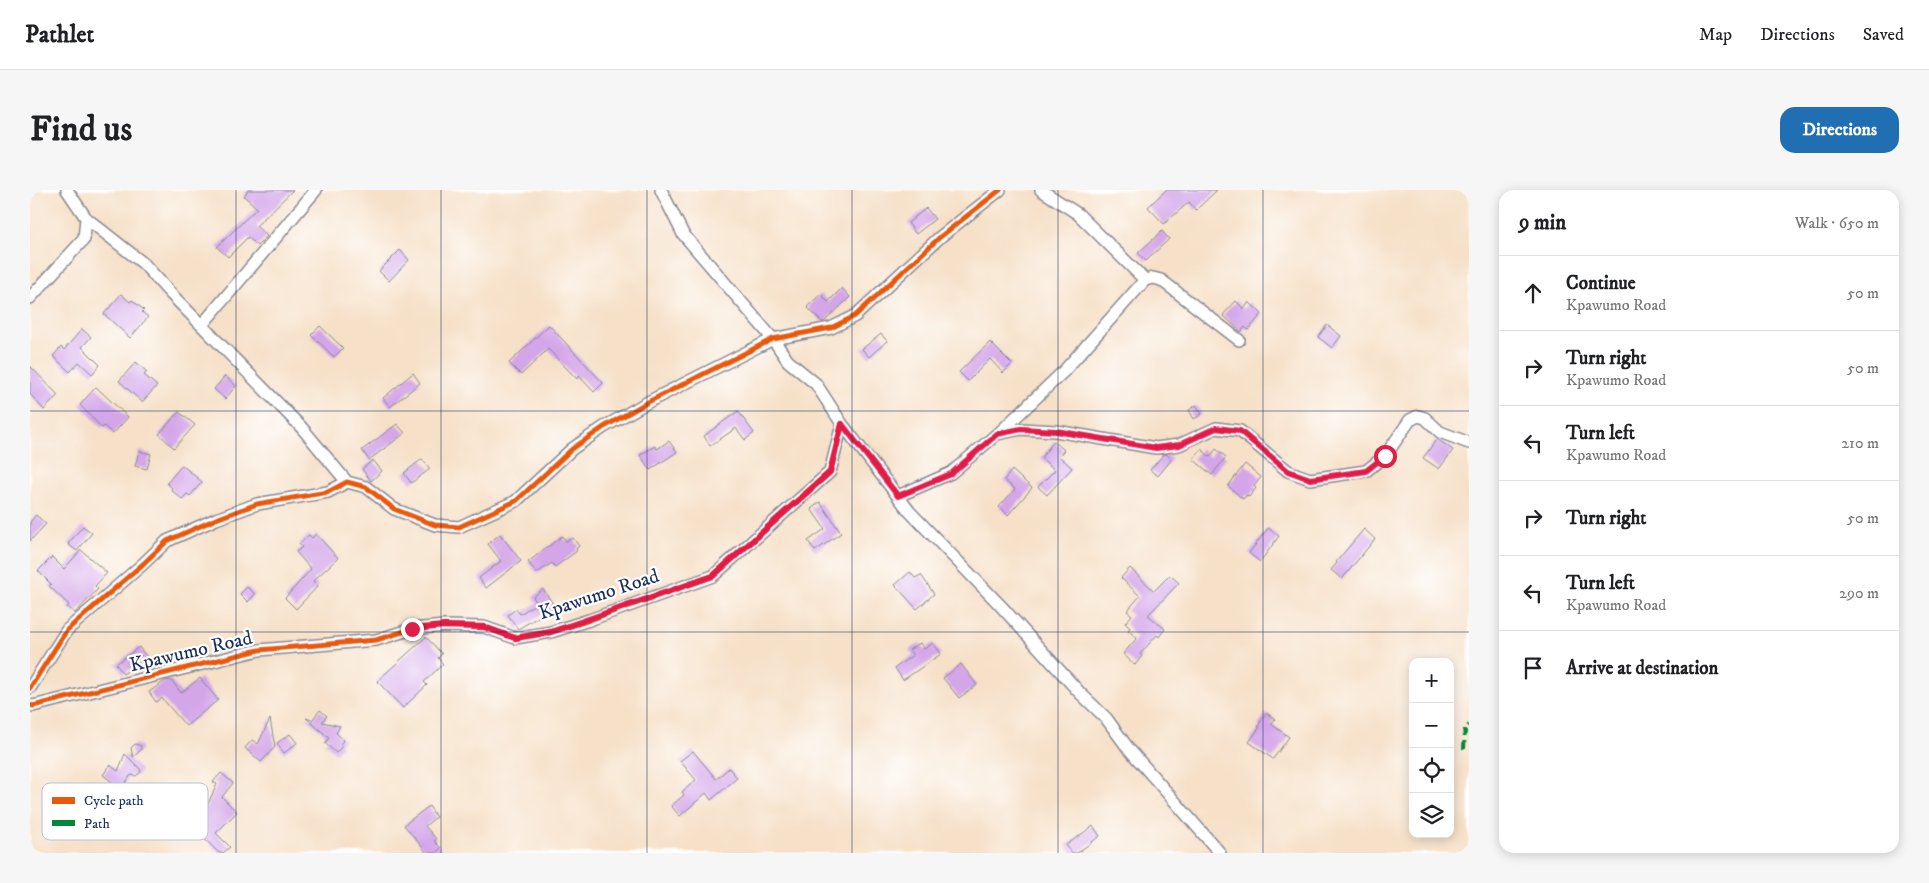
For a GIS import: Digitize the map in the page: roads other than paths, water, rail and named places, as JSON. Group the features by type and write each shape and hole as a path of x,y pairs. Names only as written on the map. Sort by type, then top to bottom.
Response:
{"street":[{"path":"68,190 86,218 144,264 302,428 347,482 366,486 394,509 435,525 459,527 516,501 572,449 604,427 773,339 832,328 855,316 940,237 1000,190"},
{"path":"202,325 316,190"},
{"path":"661,190 683,234 773,339 788,361 816,384 842,424 910,512 1106,718 1128,748 1220,853"},
{"path":"1041,190 1078,214 1145,280"},
{"path":"30,298 84,239 86,218"},
{"path":"898,496 951,474 997,434 1064,371 1145,280 1152,278 1161,280 1239,340"},
{"path":"997,434 1021,429 1056,431 1156,448 1179,445 1216,428 1240,431 1288,471 1310,479 1366,471 1385,456 1410,420 1418,416 1425,418 1440,432 1469,443"},
{"name":"Kpawumo Road","path":"30,705 259,650 376,640 412,629 444,626 484,627 515,638 551,632 589,620 713,576 830,472 842,424"},
{"path":"30,688 67,630 167,541 216,519 256,504 328,492 347,482"}]}
